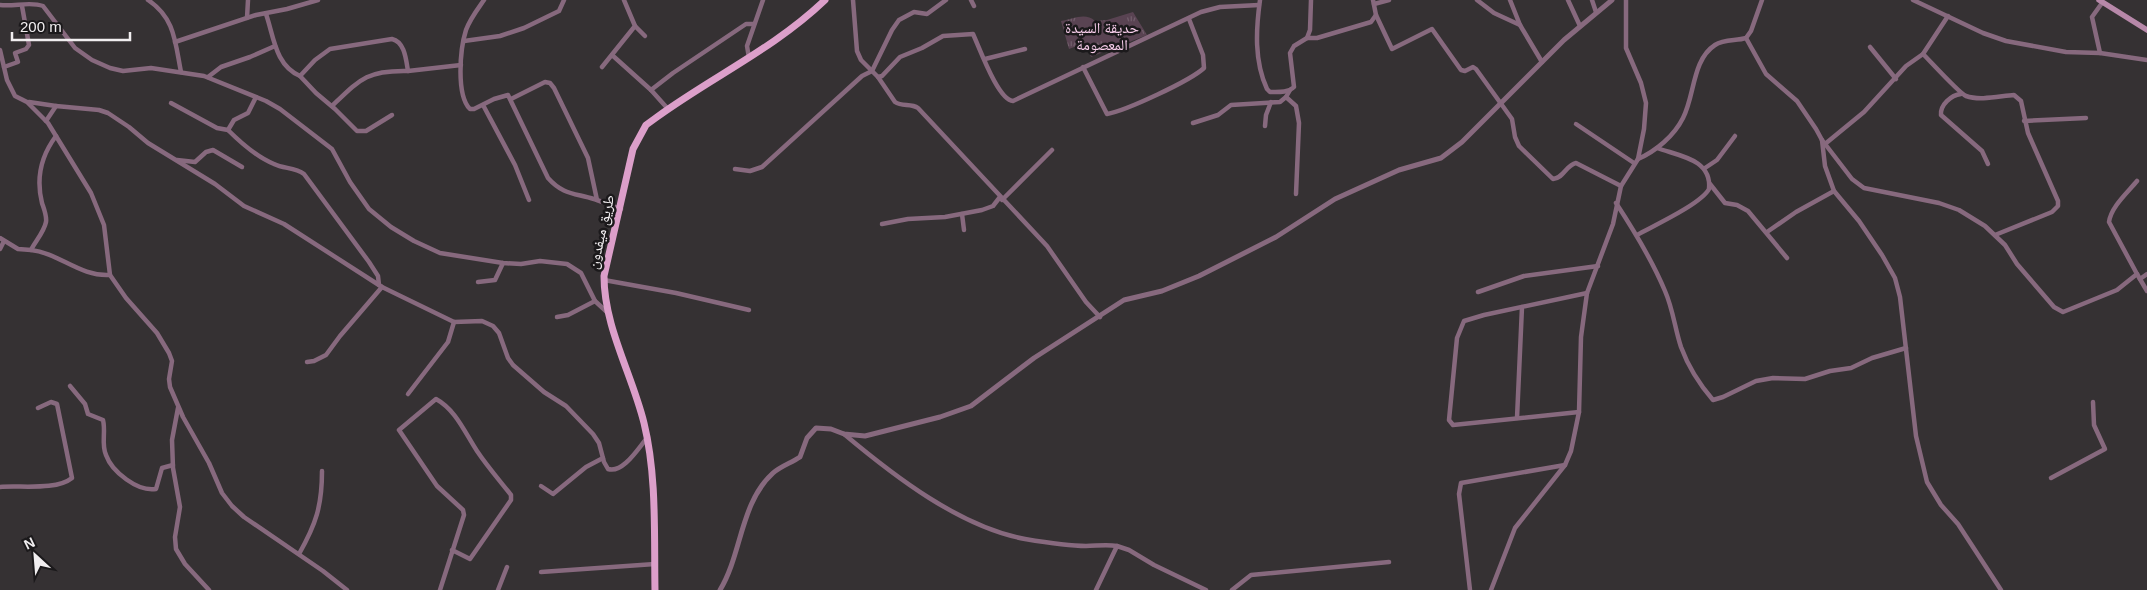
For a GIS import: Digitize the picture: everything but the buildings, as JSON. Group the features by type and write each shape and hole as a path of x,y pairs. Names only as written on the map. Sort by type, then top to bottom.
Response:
{"main road":[{"name":"طريق ميفدون","path":"655,590 652,492 647,438 609,314 604,280 621,209 628,168 636,142 646,126 668,109 749,58 820,1"},
{"path":"2100,1 2147,30"}],"street":[{"path":"148,0 167,16 181,72"},
{"path":"247,18 248,0"},
{"path":"175,42 247,18 318,0"},
{"path":"484,0 468,26 464,41 461,66 462,91 467,106 470,109 474,109 503,96 508,96 548,178 562,190 621,209"},
{"path":"464,41 500,36 524,28 559,11 564,0"},
{"path":"624,0 635,26 645,36"},
{"path":"749,58 747,46 763,0"},
{"path":"853,0 857,51 861,60 878,78 895,102 914,105 956,147 1047,246 1086,302 1100,317"},
{"path":"735,169 750,171 762,167 862,76 872,71 892,30 899,20 914,12 927,14 946,0"},
{"path":"971,0 974,6"},
{"path":"1307,38 1310,30 1311,0"},
{"path":"1389,0 1373,2 1376,15 1392,49 1434,29 1455,64 1463,71 1473,67 1476,68 1512,119 1515,137 1520,146 1551,178 1555,180 1571,165 1576,163 1621,186"},
{"path":"1477,0 1507,21 1520,25"},
{"path":"1510,0 1520,25 1542,62"},
{"path":"1568,0 1580,26"},
{"path":"1592,0 1596,12"},
{"path":"720,590 729,572 752,504 765,483 777,470 800,458 807,438 816,428 865,436 940,417 971,406 1034,358 1124,300 1162,290 1229,262 1276,237 1335,199 1392,172 1441,158 1462,142 1580,26 1612,0"},
{"path":"1491,590 1515,528 1565,465 1576,433 1579,412 1581,337 1587,293 1613,224 1621,186 1636,161 1644,129 1646,103 1642,83 1626,48 1626,0"},
{"path":"1636,161 1657,148 1683,118 1694,80 1704,57 1718,43 1746,38 1751,31 1762,0"},
{"path":"1913,0 1983,33 2006,41 2066,52 2100,53 2147,60"},
{"path":"2100,1 2092,17 2100,53"},
{"path":"0,5 22,6 35,2 46,8 76,48 101,64 123,71 151,68 208,77 280,108 332,149 364,204 390,227 440,253 503,263 547,262 567,264 580,273 596,301 609,314"},
{"path":"878,78 900,57 922,48 943,36 973,34 997,87 1009,101 1026,96 1083,67 1214,8 1259,2 1257,46 1265,84 1270,92 1290,90"},
{"path":"4,67 17,62 16,52 26,49 29,44 22,6"},
{"path":"266,14 275,46 285,64 359,132 376,126 392,115"},
{"path":"1193,123 1211,118 1231,105 1280,102 1294,87 1290,53 1294,46 1307,38 1318,38 1370,22 1376,15"},
{"path":"1824,142 1864,112 1906,66 1924,54 1948,16"},
{"path":"1083,67 1107,114 1159,92 1202,70 1204,67 1203,55 1189,19"},
{"path":"651,90 746,24 754,24"},
{"path":"602,67 635,26"},
{"path":"1746,38 1766,74 1797,101 1824,142 1852,179 1864,188 1927,200 1959,210 1985,226 1995,235 2060,311 2068,311 2117,290 2138,277 2147,274"},
{"path":"300,76 315,60 330,49 392,39 397,40 402,47 408,71"},
{"path":"208,77 221,66 250,58 275,46"},
{"path":"1870,47 1896,79"},
{"path":"985,58 1025,49"},
{"path":"0,50 7,80 15,96 27,102 46,121 91,193 101,216 110,275 126,298 157,333 169,353 172,361 168,379 170,387 178,407 227,500 244,517 299,554 346,590"},
{"path":"1924,54 1951,81 1960,94"},
{"path":"612,55 651,90 668,109"},
{"path":"332,106 352,87 369,75 461,66"},
{"path":"511,99 545,82 550,83 588,158 597,200"},
{"path":"1988,164 1982,151 1941,115 1941,109 1955,94 1968,97 2014,95 2018,97 2021,101 2028,133 2058,201 2058,206 2052,212 1995,235"},
{"path":"228,130 234,120 248,113 256,97"},
{"path":"1286,97 1296,106 1299,123 1296,194"},
{"path":"27,102 99,110 108,113 148,143 228,193 244,206 284,224 381,286 454,322 482,322 493,326 513,366 544,392 566,406 593,434 599,443 608,469 614,470 629,459 647,438"},
{"path":"1265,126 1266,115 1271,102"},
{"path":"171,104 217,128 228,130 241,143 271,163 296,168 304,174 373,267 381,286"},
{"path":"483,105 515,165 529,200"},
{"path":"46,121 56,106"},
{"path":"2024,121 2086,118"},
{"path":"1576,124 1636,161"},
{"path":"30,250 46,220 40,192 40,174 44,157 56,136"},
{"path":"1705,168 1717,160 1735,136"},
{"path":"1824,142 1825,166 1834,191 1859,221 1895,278 1900,297 1916,436 1927,482 1941,505 1958,524 2001,590"},
{"path":"1657,148 1696,162 1705,168 1710,184 1725,203 1742,206 1767,232 1787,258"},
{"path":"175,159 195,162 206,152 212,150 242,167"},
{"path":"882,224 908,218 945,217 993,206 1052,150"},
{"path":"2137,181 2114,208 2109,222 2147,291"},
{"path":"1637,235 1706,194 1710,184"},
{"path":"1767,232 1796,212 1834,191"},
{"path":"1616,203 1637,235 1666,292 1681,347 1688,362 1697,379 1713,400 1764,379 1805,379 1830,371 1851,368 1872,358 1906,348"},
{"path":"962,214 964,230"},
{"path":"0,249 2,240 18,249 41,252 82,271 100,276 110,275"},
{"path":"478,282 495,280 503,263"},
{"path":"1478,292 1524,276 1598,266"},
{"path":"604,280 676,293 749,310"},
{"path":"307,362 326,355 381,286"},
{"path":"1579,412 1454,424 1448,420 1456,345 1462,324 1467,319 1587,293"},
{"path":"558,317 568,315 596,301"},
{"path":"1517,418 1522,307"},
{"path":"408,394 448,342 454,322"},
{"path":"70,386 85,404 88,414 103,420 106,455 126,478 145,488 156,488 162,468 173,465"},
{"path":"440,590 452,550 464,515 463,510 438,486 399,430 436,399 445,404 452,412 478,452 511,496 511,500 470,559 452,550"},
{"path":"0,487 40,487 67,481 72,478 57,404 51,402 38,408"},
{"path":"2051,478 2104,449 2094,426 2096,416 2093,402"},
{"path":"178,407 172,440 173,465 180,508 175,537 176,549 185,564 209,590"},
{"path":"844,434 905,483 971,520 1000,532 1025,539 1073,545 1116,546 1129,550 1154,565 1206,590"},
{"path":"541,486 553,494 586,467 603,458"},
{"path":"1470,590 1459,494 1461,483 1565,465"},
{"path":"299,554 313,529 322,498 322,471"},
{"path":"1096,590 1116,546"},
{"path":"1232,590 1252,575 1389,562"},
{"path":"542,572 654,564"},
{"path":"498,590 507,567"}],"green space":[{"name":"حديقة السيدة المعصومة","path":"1133,12 1147,35 1091,57 1085,43 1069,49 1061,21 1079,17 1091,18 1095,21 1107,20"}]}
